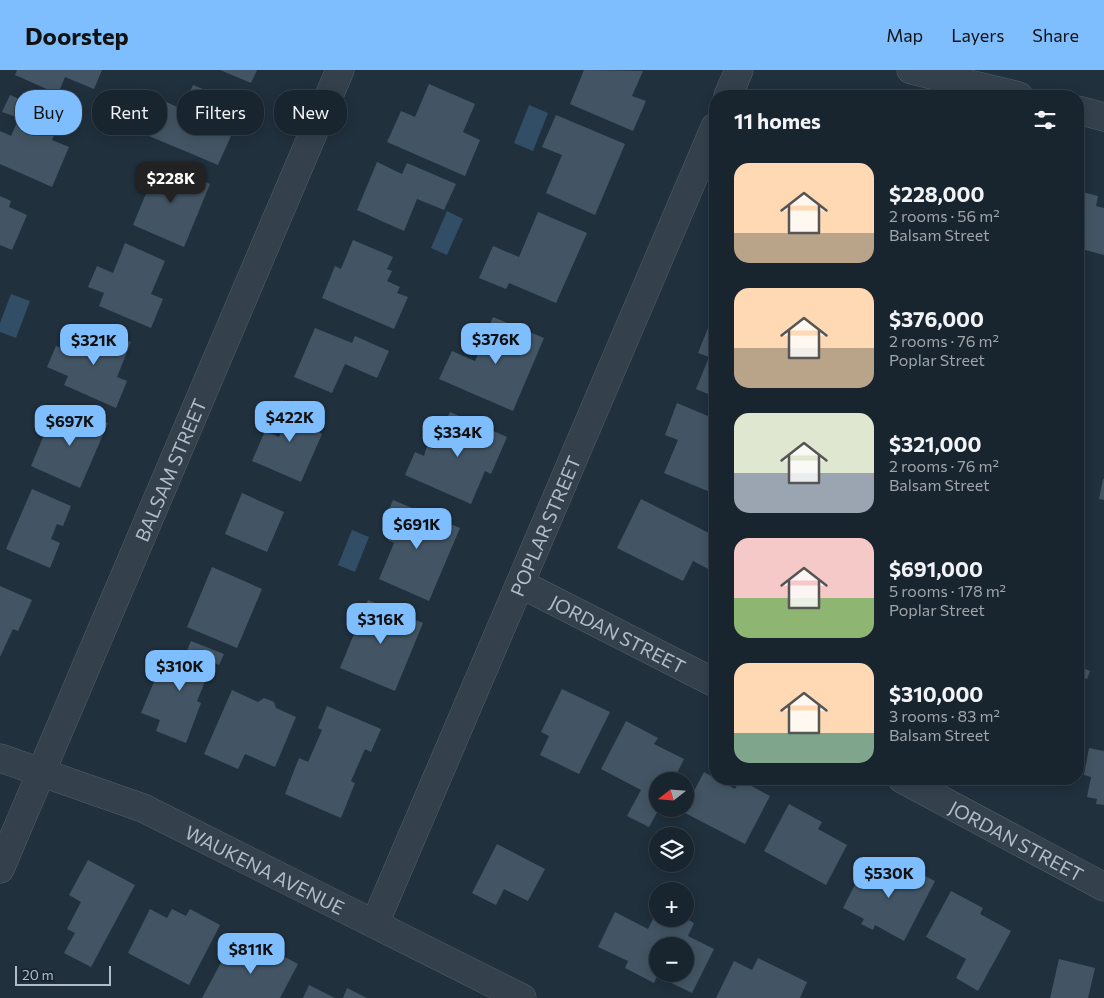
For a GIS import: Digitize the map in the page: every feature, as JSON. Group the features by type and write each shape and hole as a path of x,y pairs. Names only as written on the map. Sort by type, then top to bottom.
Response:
{"street":[{"name":"BALSAM STREET","path":"0,869 340,70"},
{"path":"731,90 739,70"},
{"path":"911,70 994,90"},
{"path":"1084,112 1104,117"},
{"name":"POPLAR STREET","path":"375,923 709,141"},
{"name":"JORDAN STREET","path":"521,584 709,680"},
{"name":"WAUKENA AVENUE","path":"0,758 143,808 522,998"},
{"name":"JORDAN STREET","path":"913,785 1104,887"}],"water":[{"path":"529,105 548,113 533,151 514,143"},
{"path":"447,211 463,219 447,255 431,248"},
{"path":"11,294 30,301 16,338 0,332 0,323"},
{"path":"352,530 369,537 355,572 338,565"}],"building":[{"path":"17,70 102,70 94,89 65,77 60,90 49,90 15,75"},
{"path":"220,70 257,70 251,83"},
{"path":"584,70 643,71 632,96 646,101 633,131 570,104"},
{"path":"429,84 475,104 463,132 480,140 465,176 387,142 401,111 415,117"},
{"path":"193,85 205,90 191,90"},
{"path":"10,95 15,97 15,117 2,112"},
{"path":"167,102 177,107 177,135 231,136 218,165 149,136 167,135"},
{"path":"556,115 625,144 595,215 546,193 562,155 542,147"},
{"path":"15,127 15,135 54,135 52,140 69,147 52,187 0,164 0,131 11,136"},
{"path":"159,162 210,184 184,247 133,225"},
{"path":"377,162 402,174 407,163 456,184 444,210 417,199 404,231 357,210"},
{"path":"1084,192 1098,196 1096,206 1104,208 1104,255 1084,250"},
{"path":"0,196 11,201 9,207 27,215 12,250 0,245"},
{"path":"538,212 587,233 556,303 509,283 506,289 479,278 493,246 519,257"},
{"path":"353,240 393,257 387,269 392,271 387,281 400,287 397,293 408,297 394,329 322,298 335,266 341,269"},
{"path":"125,243 165,261 151,294 163,299 151,328 99,306 104,293 88,287 97,266 113,273"},
{"path":"493,317 544,338 513,411 439,379 452,351 475,361"},
{"path":"89,324 131,342 117,377 127,381 116,408 64,385 68,376 47,367 56,346 77,355"},
{"path":"709,326 709,357 698,353"},
{"path":"315,328 352,343 355,336 389,351 377,378 345,364 332,393 294,377"},
{"path":"709,357 709,394 696,389"},
{"path":"281,400 322,418 317,431 322,434 301,482 252,461 265,431 279,437 285,423 274,418"},
{"path":"677,403 709,416 709,492 664,473 678,440 665,435"},
{"path":"68,406 108,423 80,488 31,466 46,430 56,434"},
{"path":"450,412 507,437 491,474 485,471 471,504 405,475 415,452 424,456 427,446 434,449"},
{"path":"1104,479 1104,500 1099,499"},
{"path":"32,489 71,506 63,526 57,524 51,539 60,543 50,568 6,549"},
{"path":"242,493 284,512 267,552 225,534"},
{"path":"641,499 709,533 709,569 693,561 683,581 617,548"},
{"path":"393,500 460,528 429,601 379,579 394,543 388,540 393,529 383,524"},
{"path":"212,567 262,589 237,648 187,627"},
{"path":"0,586 32,600 18,631 13,629 0,657"},
{"path":"368,600 423,623 395,691 340,668"},
{"path":"191,641 224,654 219,665 213,662 197,701 201,703 186,743 156,731 160,720 141,713 163,660 180,667"},
{"path":"1084,668 1090,671 1087,679 1084,678"},
{"path":"562,689 610,712 579,774 540,755 549,736 541,732"},
{"path":"232,690 258,702 264,698 274,702 276,708 296,717 275,767 245,754 238,769 204,754"},
{"path":"327,706 381,729 371,752 365,749 351,781 355,783 341,818 285,794 299,758 308,762 322,730 318,728"},
{"path":"626,721 658,738 654,744 684,759 678,772 649,772 649,818 654,818 649,827 627,816 641,790 601,769"},
{"path":"1089,748 1104,751 1104,805 1096,804 1097,799 1087,797 1091,777 1084,775"},
{"path":"704,772 709,775 709,785 728,785 735,789 737,785 749,785 770,796 745,844 694,818 694,791"},
{"path":"789,804 822,822 818,829 847,845 826,885 764,851"},
{"path":"497,844 545,869 528,901 504,889 496,905 472,893"},
{"path":"88,860 135,885 91,967 64,953 75,933 67,929 81,902 69,895"},
{"path":"867,861 899,877 905,866 935,881 904,941 875,925 873,930 861,924 864,919 843,908"},
{"path":"951,891 983,908 980,914 1011,931 978,991 956,978 966,959 926,937"},
{"path":"150,909 167,918 172,909 186,916 190,909 220,925 189,985 128,953"},
{"path":"615,912 648,929 649,927 692,927 688,936 690,937 649,937 649,980 625,968 628,961 598,947"},
{"path":"694,939 714,949 692,993 669,982 694,982"},
{"path":"232,942 263,959 268,948 298,964 280,998 202,998"},
{"path":"758,958 807,982 800,998 716,998 734,961 752,970"},
{"path":"1059,959 1095,968 1088,998 1050,998"},
{"path":"309,985 335,998 303,998"},
{"path":"347,988 367,998 343,998"}]}
